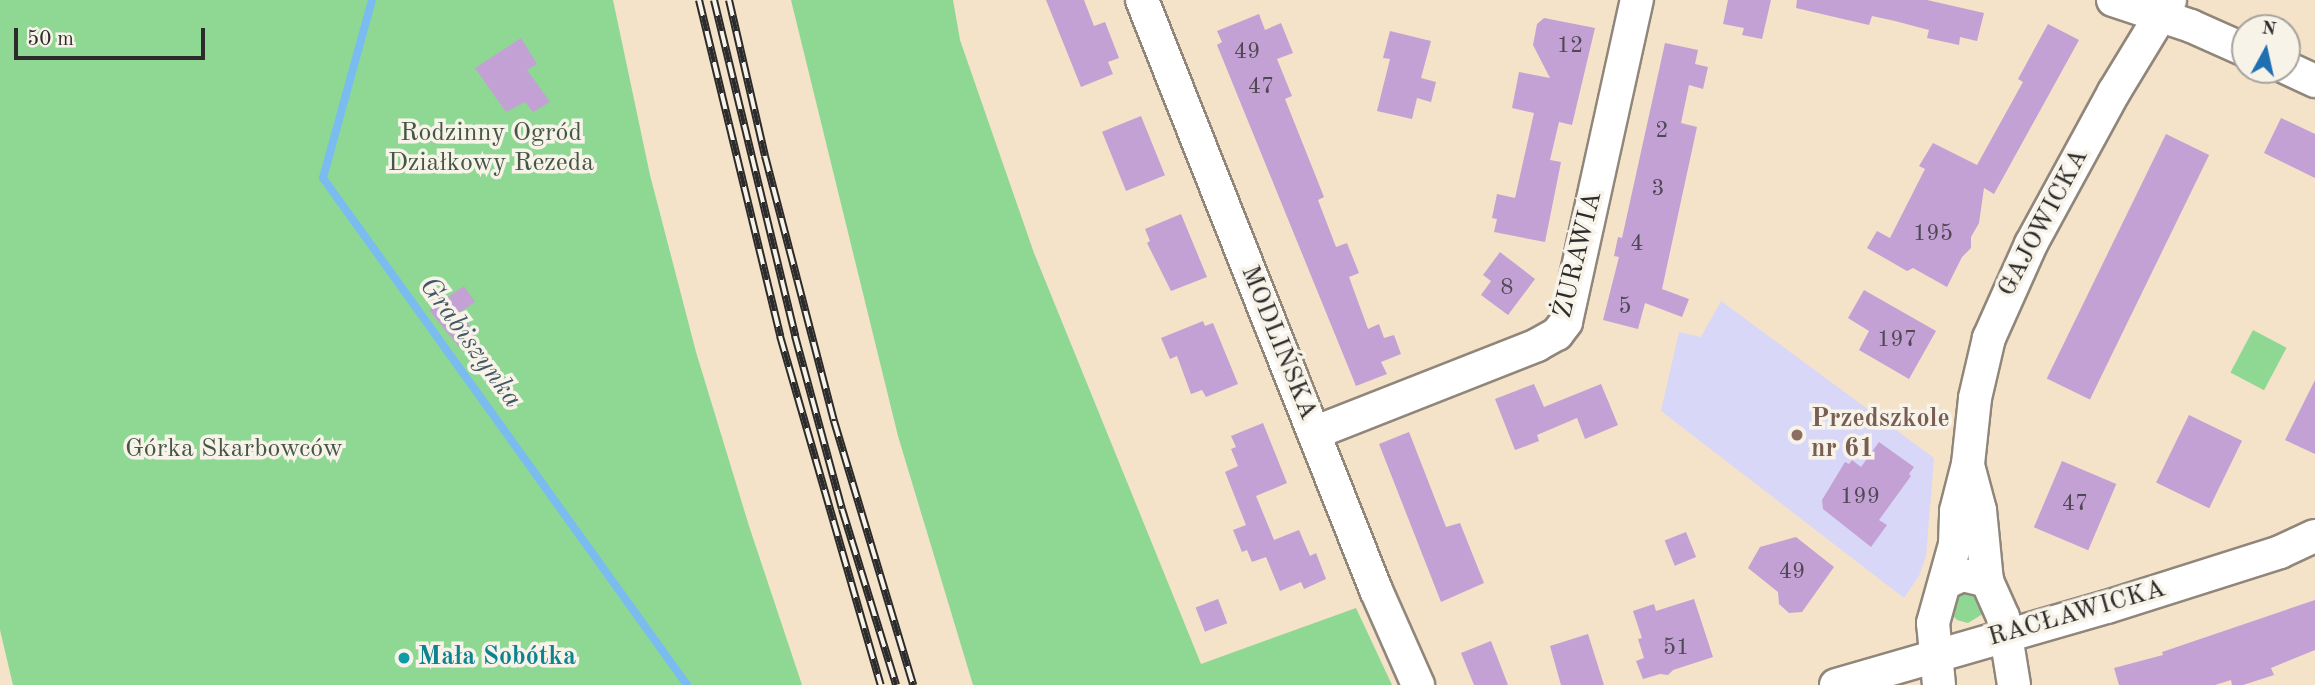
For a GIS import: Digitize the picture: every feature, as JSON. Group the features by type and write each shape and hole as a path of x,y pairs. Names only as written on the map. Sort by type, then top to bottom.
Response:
{"street":[{"name":"MODLIŃSKA","path":"1142,0 1314,433 1418,685"},
{"name":"ŻURAWIA","path":"1314,433 1537,345 1557,334 1566,322 1637,0"},
{"path":"2113,0 2165,8 2231,43"},
{"name":"GAJOWICKA","path":"1936,670 1933,623 1955,544 1956,511 1968,464 1980,372 1999,311 2037,232 2165,8"},
{"name":"GAJOWICKA","path":"1968,464 1980,510 1987,581 2007,635 2014,685"},
{"name":"RACŁAWICKA","path":"1836,685 1936,670 2007,635 2094,611 2280,552 2315,536"},
{"path":"1945,583 1962,575 1987,581"}],"shaded area":[{"name":"Przedszkole nr 61","path":"1721,301 1934,458 1926,556 1919,576 1904,598 1661,411 1679,332 1701,337"}],"green space":[{"name":"Górka Skarbowców","path":"0,0 613,0 650,175 696,352 749,526 802,685 13,685 0,630"},
{"path":"791,0 953,0 960,40 1034,253 1201,664 1356,608 1392,685 973,685 898,436"},
{"path":"2253,330 2287,348 2264,390 2230,372"},
{"path":"1973,587 1984,610 1968,623 1957,620 1949,612 1949,596"}],"building":[{"path":"1046,0 1084,0 1094,26 1105,22 1119,58 1108,62 1113,74 1081,87"},
{"path":"1728,0 1771,0 1762,39 1742,35 1744,28 1723,24"},
{"path":"1797,0 1927,0 1984,13 1977,41 1960,37 1959,45 1927,38 1929,30 1895,21 1872,16 1869,25 1796,8"},
{"path":"1259,14 1265,30 1281,23 1293,53 1277,59 1292,96 1285,99 1324,197 1318,200 1336,247 1347,243 1359,273 1349,277 1368,329 1379,324 1384,338 1394,335 1401,354 1381,362 1387,374 1356,386 1217,45 1222,42 1217,31"},
{"path":"1544,18 1595,28 1572,125 1559,122 1550,160 1561,162 1545,242 1494,232 1497,219 1492,218 1497,194 1515,198 1534,113 1512,108 1519,72 1550,78 1533,45 1537,24"},
{"path":"2048,24 2079,40 1994,194 1984,188 1979,223 1971,237 1971,248 1962,257 1947,287 1913,268 1907,271 1867,248 1877,231 1890,238 1925,169 1919,166 1933,143 1977,165 2023,82 2018,79"},
{"path":"1390,31 1431,41 1421,78 1436,82 1431,102 1417,98 1412,119 1377,111 1390,59 1383,58"},
{"path":"521,38 537,64 527,70 550,102 533,112 525,102 506,112 475,68"},
{"path":"1665,43 1698,50 1695,64 1708,67 1703,89 1689,85 1681,123 1697,127 1662,289 1689,299 1682,317 1645,303 1638,329 1603,320 1619,257 1614,256 1618,237 1622,238"},
{"path":"1141,116 1165,175 1126,191 1102,132"},
{"path":"2281,118 2315,134 2315,178 2264,153"},
{"path":"2166,134 2209,155 2090,400 2047,378"},
{"path":"1181,214 1207,277 1171,291 1147,243 1150,241 1145,229"},
{"path":"1500,252 1535,279 1508,315 1481,295 1491,281 1483,275"},
{"path":"464,286 475,302 460,312 476,335 459,347 429,310"},
{"path":"1864,290 1936,331 1909,379 1859,350 1869,331 1848,318"},
{"path":"1203,321 1205,326 1213,323 1238,384 1206,397 1202,390 1191,394 1177,356 1170,359 1161,338"},
{"path":"2315,380 2315,454 2285,440"},
{"path":"1534,384 1544,407 1601,384 1618,425 1585,439 1577,418 1537,435 1539,441 1515,450 1495,399"},
{"path":"2189,415 2242,441 2209,508 2156,482"},
{"path":"1263,423 1287,483 1256,496 1274,540 1299,530 1310,556 1316,553 1326,579 1304,589 1301,582 1280,591 1266,557 1252,562 1247,550 1242,552 1233,530 1246,525 1225,472 1238,466 1231,449 1236,447 1231,436"},
{"path":"1409,432 1446,527 1460,523 1484,583 1441,602 1379,444"},
{"path":"1879,442 1914,467 1909,474 1911,476 1879,520 1887,525 1871,547 1823,509 1822,500 1845,462 1849,464 1852,460 1861,467"},
{"path":"2062,461 2116,484 2088,550 2034,527"},
{"path":"1686,532 1696,557 1675,566 1665,541"},
{"path":"1796,537 1834,567 1802,612 1789,613 1779,604 1778,592 1748,568 1760,547"},
{"path":"1218,599 1227,623 1205,632 1196,608"},
{"path":"1694,599 1713,657 1673,670 1668,675 1660,674 1643,679 1636,661 1644,658 1638,639 1642,638 1633,611 1654,604 1656,611"},
{"path":"2315,600 2315,650 2271,668 2274,675 2243,685 2232,685 2231,680 2215,685 2119,685 2114,668 2163,655 2162,652"},
{"path":"1588,634 1604,685 1561,685 1550,646"},
{"path":"1491,641 1508,685 1474,685 1461,653"}],"waterway":[{"name":"Grabiszynka","path":"372,0 323,178 687,685"}],"railway":[{"path":"699,0 780,336 881,685"},
{"path":"714,0 795,336 842,509 896,685"},
{"path":"729,0 765,156 834,421 913,685"}],"place":[{"name":"Przedszkole nr 61","path":"1797,435"},
{"name":"Mała Sobótka","path":"404,658"}],"park label":[{"name":"Rodzinny Ogród Działkowy Rezeda","path":"491,149"}]}
